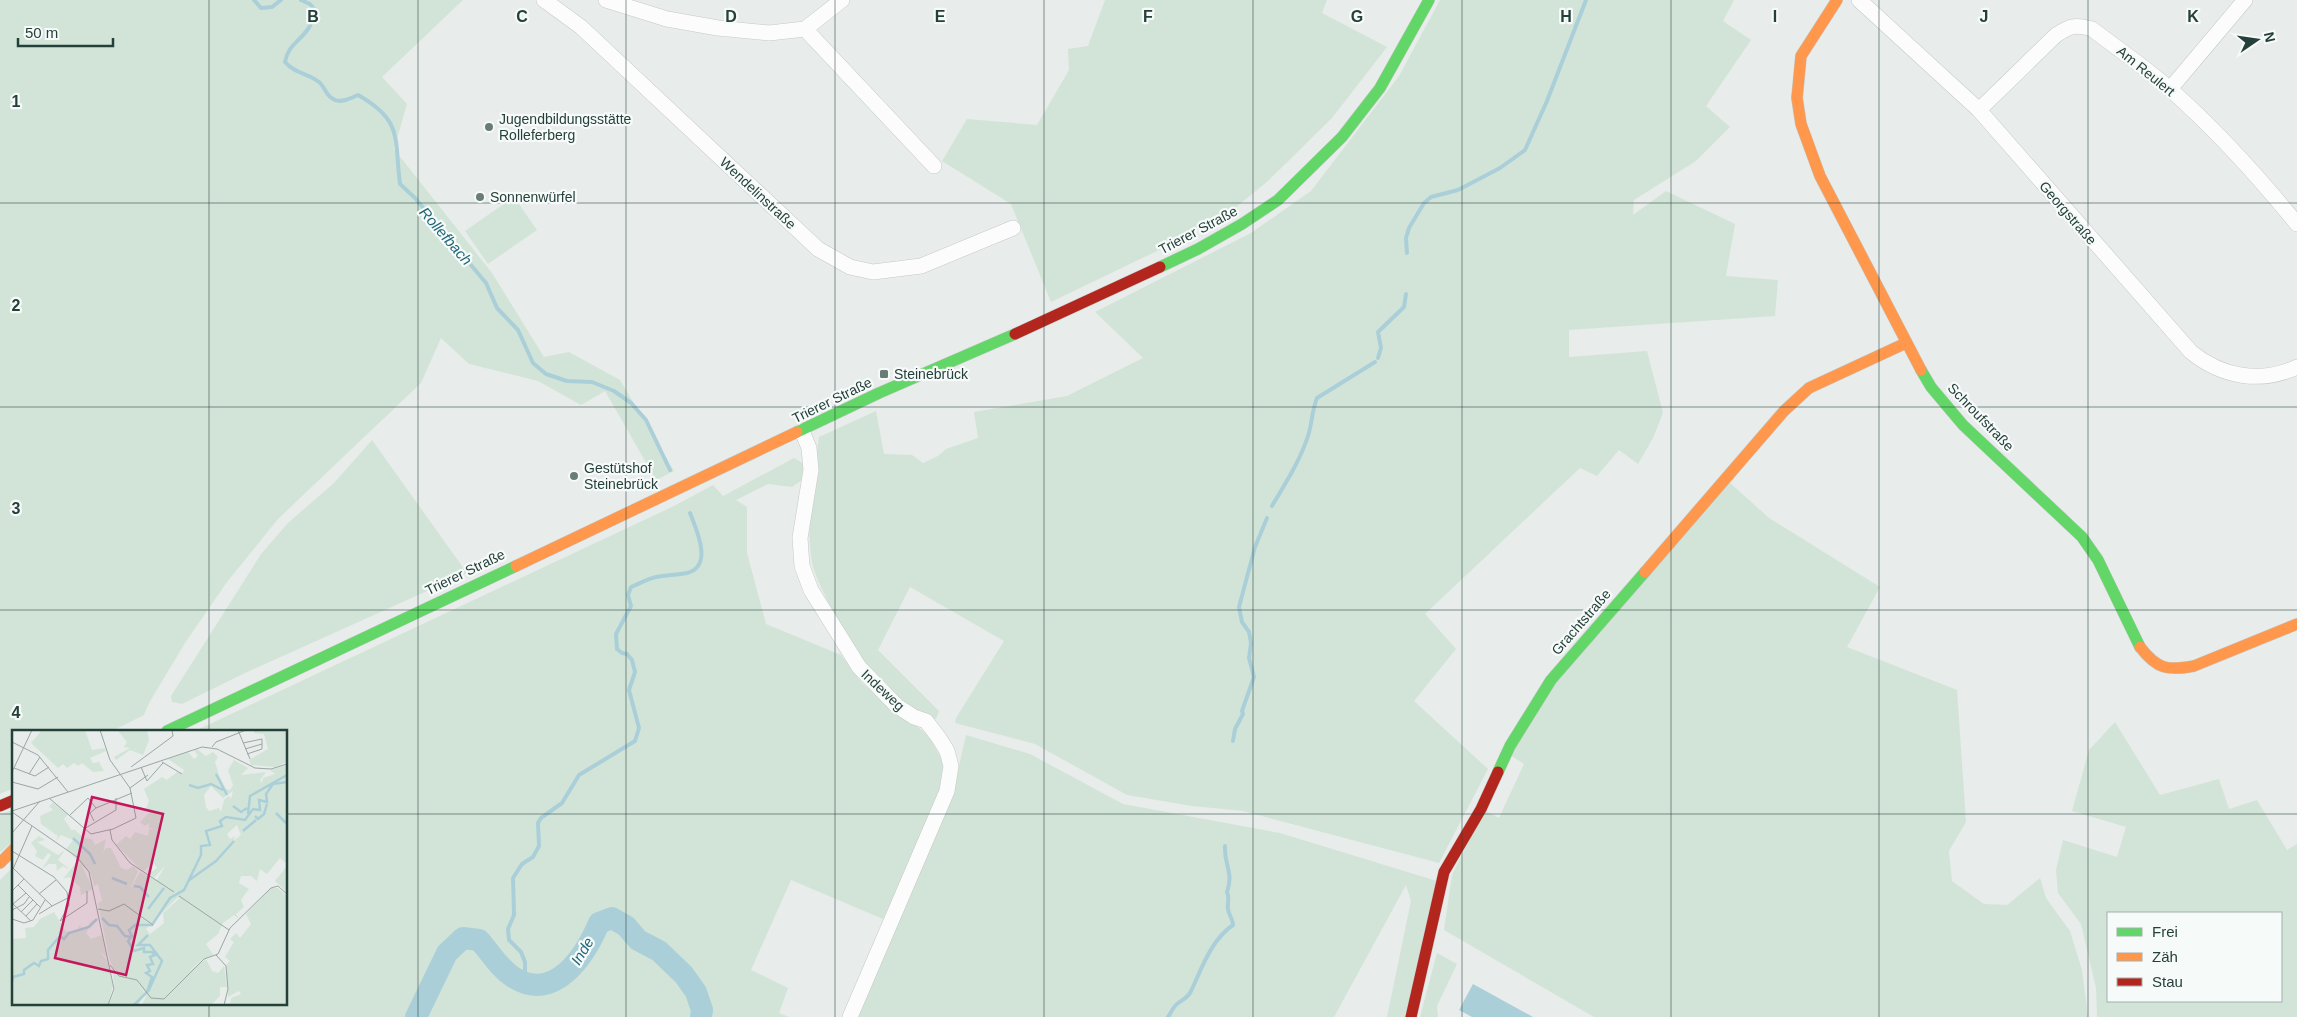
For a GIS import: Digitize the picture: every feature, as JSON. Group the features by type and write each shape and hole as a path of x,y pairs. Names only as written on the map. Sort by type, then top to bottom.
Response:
{"street":[{"name":"Wendelinstraße","path":"544,0 581,27 818,249 850,267 873,272 920,266 1013,228"},
{"path":"606,0 667,19 718,28 769,33 805,29 842,0"},
{"name":"Trierer Straße","path":"169,730 884,391 1055,317 1198,249 1242,224 1278,200 1342,137 1380,88 1429,0"},
{"name":"Schroufstraße","path":"1837,0 1802,53 1797,79 1796,102 1800,124 1808,149 1820,176 1906,343 1931,387 1963,424 2082,537 2098,560 2116,595 2136,642 2150,660 2158,666 2176,669 2194,666 2297,624"},
{"name":"Georgstraße","path":"1859,0 1979,110 2191,352 2202,361 2245,377 2274,375 2297,367"},
{"path":"2170,89 2245,0"},
{"name":"Am Reulert","path":"1979,110 2056,35 2066,28 2079,25 2092,29 2170,89 2229,146 2266,186 2297,224"},
{"path":"805,29 934,166"},
{"name":"Grachtstraße","path":"1411,1017 1444,872 1481,809 1510,746 1551,680 1784,411 1809,388 1906,343"},
{"name":"Indeweg","path":"802,430 809,448 810,470 800,538 802,566 811,590 859,667 897,706 914,717 926,721 947,751 951,766 947,791 850,1017"},
{"path":"0,806 12,801"},
{"path":"0,863 12,851"}],"green space":[{"path":"0,0 463,0 382,77 407,104 394,149 492,273 544,357 569,352 620,380 674,471 656,480 605,391 581,405 538,381 469,364 441,338 421,383 278,519 227,582 185,643 149,703 144,715 114,730 12,730 12,789 0,794"},
{"path":"1105,0 1327,0 1322,13 1387,47 1332,118 1268,181 1230,212 1161,249 1051,302 1011,204 942,161 967,119 1037,125 1069,70 1068,49 1088,46"},
{"path":"1440,0 1734,0 1723,21 1751,40 1706,106 1730,127 1696,161 1634,200 1633,215 1666,191 1735,224 1726,276 1778,280 1775,316 1569,330 1569,357 1647,351 1663,413 1653,438 1638,464 1619,450 1597,476 1580,468 1425,614 1456,649 1414,701 1488,769 1439,863 1243,811 1192,806 1127,795 1035,744 955,723 956,718 1004,641 910,587 878,650 939,711 936,719 911,711 897,704 887,695 861,659 824,593 812,562 809,531 819,437 876,411 884,454 912,455 923,463 938,456 946,449 978,438 974,412 1067,396 1143,358 1095,312 1251,233 1311,191 1399,76"},
{"path":"514,197 537,230 488,264 465,231"},
{"path":"372,440 467,573 245,673 182,704 172,702 171,696 261,554 288,523 334,483"},
{"path":"794,458 806,465 805,478 792,487 768,484 736,500 747,507 747,553 766,624 841,655 862,683 929,736 944,764 940,795 883,919 791,880 751,970 788,988 779,1013 789,1017 0,1017 0,880 12,868 12,1004 288,1004 288,730 197,730 674,506 713,485 723,496"},
{"path":"1728,481 1769,518 1880,587 1847,647 1957,690 1966,822 1949,851 1952,881 1984,904 2007,905 2040,878 2046,898 2070,931 2082,970 2088,1017 1594,1017 1444,930 1452,875 1484,810 1499,818 1524,764 1510,755 1553,681"},
{"path":"2115,722 2160,795 2219,779 2229,809 2257,800 2287,850 2297,844 2297,1017 2097,1017 2096,988 2081,924 2058,893 2056,870 2063,840 2117,857 2126,827 2072,811 2089,750"},
{"path":"966,735 1030,754 1123,804 1280,833 1437,881 1405,1017 1387,1017 1411,901 1406,885 1334,1017 854,1017 958,770"},
{"path":"12,810 12,843 0,852 0,815"},
{"path":"1437,953 1457,964 1437,1006 1438,1017 1420,1017"}],"water":[{"path":"1473,984 1533,1017 1472,1017 1459,1010"}],"waterway":[{"name":"Rollefbach","path":"254,0 261,8 272,7 281,0"},
{"name":"Rollefbach","path":"301,0 310,4 315,10 309,27 291,48 285,62 293,69 319,82 332,99 344,101 358,95 373,104 383,114 394,132 400,184 415,198 486,283 497,308 518,330 533,363 546,374 567,381 592,382 614,391 631,403 646,420 670,470"},
{"path":"1407,253 1406,238 1409,228 1424,203 1431,197 1458,190 1500,168 1525,150 1547,101 1586,0"},
{"path":"1378,358 1381,348 1378,332 1404,307 1406,294"},
{"path":"1272,506 1305,445 1317,398 1375,362"},
{"path":"525,982 525,962 521,952 509,940 508,929 514,915 513,878 522,864 533,857 539,846 538,823 541,818 562,803 579,775 635,741 639,728 629,690 635,672 632,660 627,654 617,649 616,634 631,606 628,595 631,587 656,577 687,573 695,569 700,563 701,546 690,513"},
{"path":"1233,741 1235,729 1243,714 1242,711 1254,677 1249,658 1251,643 1249,632 1242,622 1239,607 1255,547 1267,518"},
{"path":"1168,1017 1176,1005 1190,993 1213,946 1225,931 1233,925 1228,909 1227,892 1230,879 1225,846"},
{"name":"Inde","path":"416,1017 447,953 463,938 479,940 499,965 513,977 528,984 542,985 555,980 566,972 585,949 599,923 612,918 626,926 638,940 659,951 684,975 696,992 702,1010 701,1017"}],"traffic: fast":[{"path":"1160,267 1198,249 1242,224 1278,200 1342,137 1380,88 1429,0"},
{"path":"797,432 879,393 1015,334"},
{"path":"1921,370 1931,387 1963,425 2082,537 2098,560 2140,647"},
{"path":"169,730 516,566"},
{"path":"1498,772 1510,746 1551,680 1645,572"}],"traffic: slow":[{"path":"1837,0 1801,56 1797,98 1801,124 1820,176 1921,370"},
{"path":"1645,572 1784,411 1809,388 1906,343"},
{"path":"516,566 797,432"},
{"path":"2140,647 2152,660 2163,667 2185,668 2297,624"},
{"path":"0,863 12,851"}],"traffic: jam":[{"path":"1015,334 1160,267"},
{"path":"1411,1017 1444,872 1481,809 1498,772"},
{"path":"0,806 12,801"}],"place":[{"name":"Jugendbildungsstätte Rolleferberg","path":"489,127"},
{"name":"Sonnenwürfel","path":"480,197"},
{"name":"Steinebrück","path":"884,374"},
{"name":"Gestütshof Steinebrück","path":"574,476"}]}
